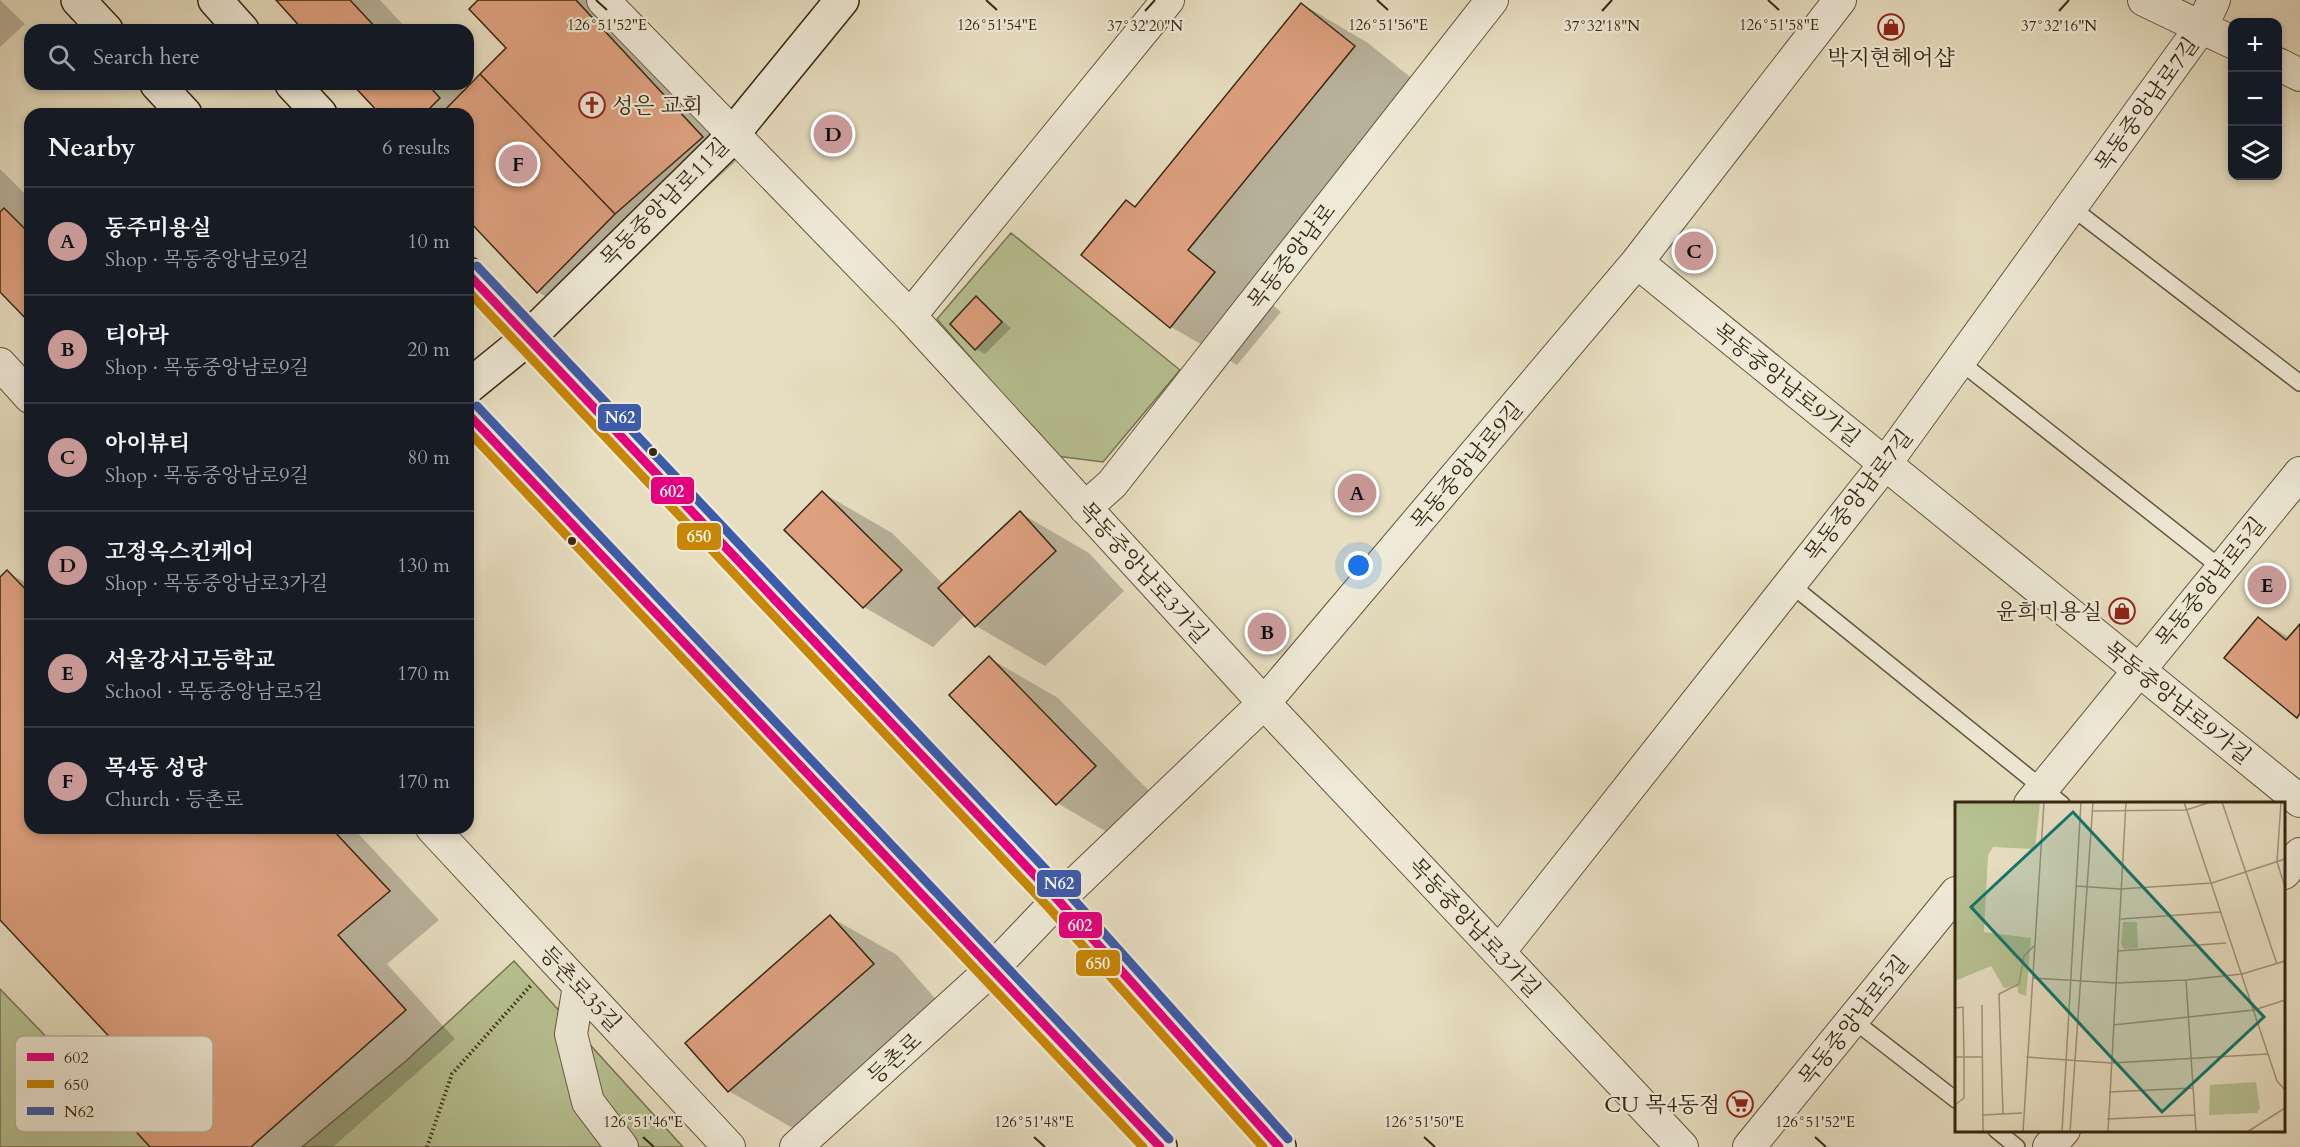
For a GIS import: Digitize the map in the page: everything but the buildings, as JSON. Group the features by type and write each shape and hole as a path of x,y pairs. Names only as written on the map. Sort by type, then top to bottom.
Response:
{"main road":[{"path":"78,0 100,24"},
{"path":"214,0 236,24"},
{"name":"목동중앙남로11길","path":"474,382 527,339 733,133 842,0"},
{"path":"163,90 179,108"},
{"path":"298,90 314,108"},
{"path":"474,281 1058,900 1279,1147"},
{"path":"474,420 1160,1147"}],"street":[{"name":"목동중앙남로3가길","path":"603,0 910,316 1264,704 1682,1147"},
{"path":"910,316 1168,0"},
{"name":"목동중앙남로","path":"1085,508 1112,484 1492,0"},
{"name":"목동중앙남로9길","path":"1058,900 1264,704 1637,262 1840,0"},
{"path":"2144,0 2208,13 2228,37"},
{"name":"목동중앙남로7길","path":"1499,952 1884,464 2071,207 2208,13"},
{"path":"2282,66 2300,75"},
{"name":"목동중앙남로9가길","path":"1637,262 2300,801"},
{"path":"0,364 24,390"},
{"name":"목동중앙남로5길","path":"2045,798 2138,670 2300,473"},
{"name":"등촌로35길","path":"438,834 729,1147"},
{"path":"2285,871 2300,854"},
{"name":"목동중앙남로5길","path":"1749,1147 1955,894"},
{"name":"등촌로","path":"796,1147 992,969 1058,900"},
{"path":"579,986 571,1034 588,1102 622,1147"},
{"path":"2049,1147 2063,1132"}],"lane":[{"path":"2071,207 2300,383"},
{"path":"1959,361 2221,568"},
{"path":"1790,584 2045,798"},
{"path":"1853,1020 1955,1099"},
{"path":"1997,1132 2017,1147"}],"path":[{"path":"427,1147 452,1074 554,959"}],"green space":[{"path":"1011,233 1180,370 1103,462 1056,456 937,319"},
{"path":"514,961 683,1147 302,1147 406,1061"},
{"path":"0,989 46,1036 15,1036 15,1132 138,1132 153,1147 0,1147"}],"transit line":[{"name":"N62","path":"477,266 1067,892 1288,1139"},
{"name":"602","path":"474,280 1058,900 1279,1147"},
{"name":"650","path":"474,297 1049,908 1263,1147"},
{"name":"N62","path":"477,406 1169,1139"},
{"name":"602","path":"474,420 1160,1147"},
{"name":"650","path":"474,437 1143,1147"}],"place":[{"name":"박지현헤어샵","path":"1891,27"},
{"name":"성은 교회","path":"592,105"},
{"name":"고정옥스킨케어","path":"833,134"},
{"name":"목4동 성당","path":"518,164"},
{"name":"아이뷰티","path":"1694,251"},
{"name":"동주미용실","path":"1357,493"},
{"name":"서울강서고등학교","path":"2267,585"},
{"name":"윤희미용실","path":"2122,611"},
{"name":"티아라","path":"1267,632"},
{"name":"CU 목4동점","path":"1740,1104"}]}
